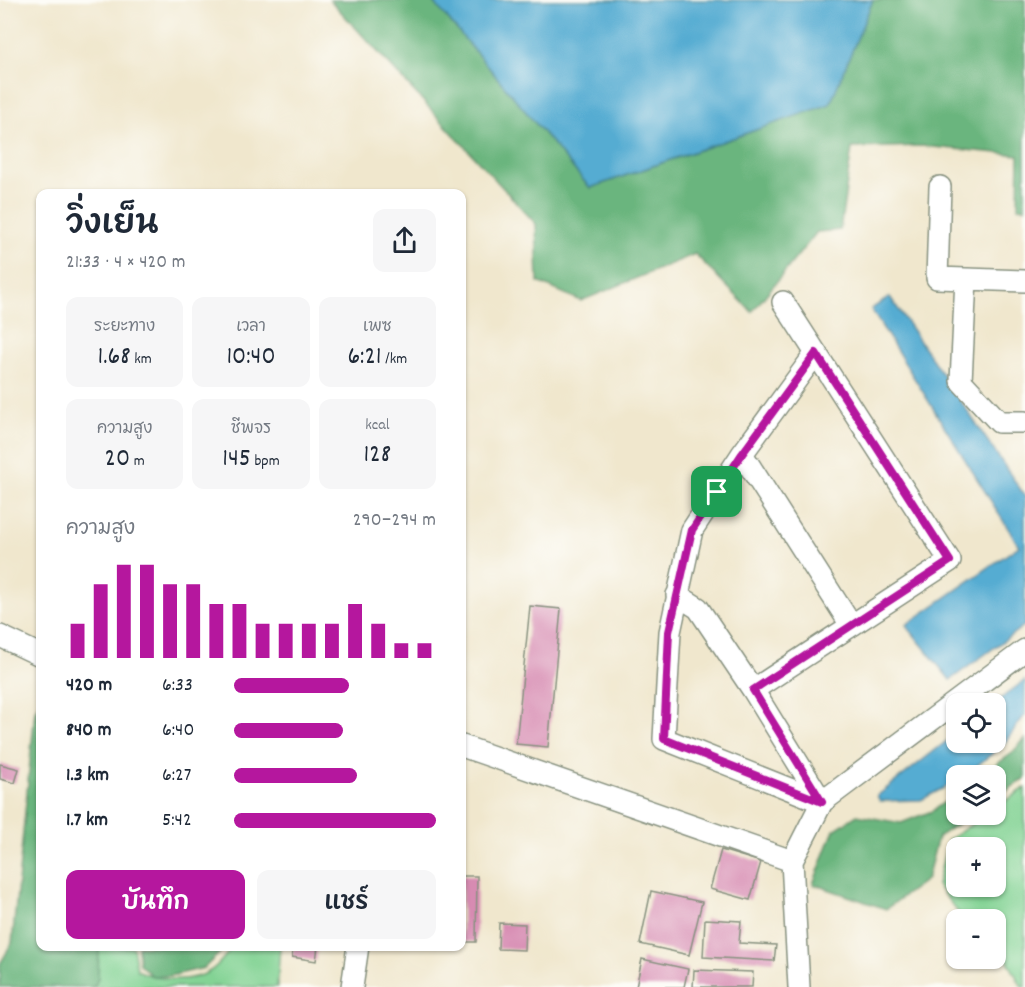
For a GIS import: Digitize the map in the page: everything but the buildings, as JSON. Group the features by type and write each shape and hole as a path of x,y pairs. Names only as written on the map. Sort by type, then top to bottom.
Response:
{"street":[{"path":"940,187 937,278 1025,281"},
{"path":"966,279 961,381 999,422 1025,422"},
{"path":"753,690 950,561 783,302"},
{"path":"816,353 742,454 692,530 669,632 664,739 822,802"},
{"path":"742,454 851,625"},
{"path":"677,595 698,608 753,690 822,802"},
{"path":"0,636 36,653"},
{"path":"799,987 792,861 822,802 1025,650"},
{"path":"466,747 792,861"},
{"path":"352,987 357,951"}],"green space":[{"path":"330,0 432,0 590,188 830,104 873,0 1025,0 1025,208 1018,207 1019,155 922,146 852,148 840,230 817,232 752,312 695,254 581,301 538,282 536,224"},
{"path":"36,709 36,951 99,951 98,979 94,987 0,987 0,964 12,943"},
{"path":"1025,739 1025,778 1006,791 1006,765 995,765 1011,754"},
{"path":"1025,788 1025,987 1022,987 1006,958 1006,909 955,909 946,897 1006,897 1006,837 953,837 971,825 1006,825 1006,801"},
{"path":"946,801 946,825 956,825 938,837 927,879 886,909 813,884 834,830 857,815 901,823 932,811"},
{"path":"946,848 946,897 937,885"},
{"path":"83,951 134,951 137,970 164,978 183,979 193,978 210,971 230,951 280,951 277,987 75,987"},
{"path":"138,951 222,951 204,968 170,976 152,976 139,964"}],"water":[{"path":"432,0 873,0 830,104 590,188"},
{"path":"890,297 1025,496 1025,625 950,680 906,625 1019,546 871,309"},
{"path":"1025,680 1025,715 1006,741 1006,695"},
{"path":"946,742 946,753 993,753 978,765 946,765 946,787 921,800 880,801 877,796"}],"route":[{"path":"816,353 950,561 753,690 822,802 664,739 669,632 692,530 717,492 816,353"}]}
